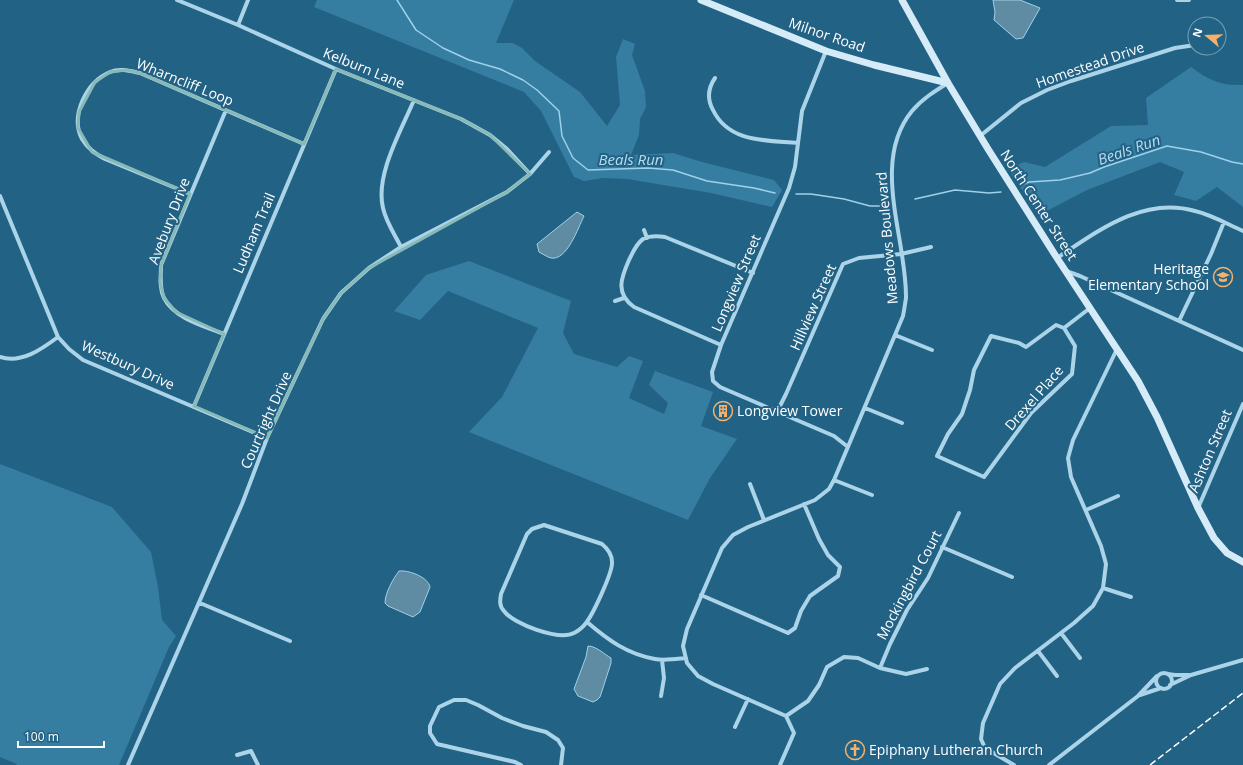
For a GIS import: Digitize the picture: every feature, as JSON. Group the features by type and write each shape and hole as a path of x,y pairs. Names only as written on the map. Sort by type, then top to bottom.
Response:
{"main road":[{"name":"Milnor Road","path":"701,0 826,51 948,82"},
{"name":"North Center Street","path":"902,0 980,136 1065,271 1118,349 1150,401 1198,508 1214,538 1227,553 1243,562"}],"street":[{"name":"Kelburn Lane","path":"176,0 238,25 336,69 461,119 490,135 507,149 530,174"},
{"path":"238,25 248,0"},
{"path":"1177,0 1189,0"},
{"name":"Homestead Drive","path":"980,136 1021,103 1047,90 1175,48 1187,46"},
{"name":"Longview Street","path":"826,51 805,101 801,117 795,167 789,188 712,372 713,381 720,387 834,436 848,447"},
{"name":"Ludham Trail","path":"194,406 336,69"},
{"name":"Wharncliff Loop","path":"190,194 105,159 92,152 82,140 78,128 79,112 86,95 95,82 110,72 126,70 140,74 304,144"},
{"path":"715,78 710,85 709,101 715,115 727,128 738,135 751,139 798,143"},
{"name":"Meadows Boulevard","path":"786,716 712,684 698,676 687,662 683,646 687,629 722,548 734,535 764,520 815,500 829,488 834,480 903,316 906,298 892,175 892,158 896,140 902,124 912,110 925,98 948,82"},
{"path":"401,247 386,220 380,193 386,165 414,100"},
{"name":"Avebury Drive","path":"224,334 191,321 176,312 164,298 160,282 161,265 226,110"},
{"name":"Courtright Drive","path":"128,765 242,504 267,438 323,319 341,293 368,268 401,247 507,192 530,174 549,152"},
{"name":"Westbury Drive","path":"0,196 58,338 69,350 83,360 267,438"},
{"path":"1057,258 1125,217 1142,211 1159,208 1177,208 1194,211 1243,231"},
{"path":"1179,321 1211,254 1224,222"},
{"path":"644,230 647,238"},
{"path":"722,345 634,307 624,298 621,289 622,276 638,243 647,238 665,236 753,273"},
{"name":"Hillview Street","path":"777,412 843,264 859,258 901,254 931,247"},
{"path":"1065,271 1080,276 1243,350"},
{"path":"615,301 624,298"},
{"path":"1064,328 1090,308"},
{"name":"Drexel Place","path":"1056,325 1064,328 1075,346 1072,374 1031,413 984,477 937,456 948,434 962,414 970,390 974,370 991,336 1018,343 1026,347 1056,325"},
{"path":"895,335 932,350"},
{"path":"0,357 5,359 17,359 30,355 58,338"},
{"path":"1014,765 985,748 981,738 983,723 1000,684 1015,668 1061,633 1093,606 1103,588 1106,564 1101,546 1071,477 1068,458 1073,440 1118,349"},
{"name":"Ashton Street","path":"1198,508 1243,404"},
{"path":"865,408 902,423"},
{"path":"834,480 872,495"},
{"path":"750,484 764,520"},
{"path":"1086,510 1118,496"},
{"path":"701,595 788,633 795,628 801,611 810,596 838,576 840,567 828,555 804,504"},
{"name":"Mockingbird Court","path":"880,668 907,610 928,578 959,513"},
{"path":"544,525 602,544 608,549 611,555 612,567 601,594 586,622 573,634 551,634 520,623 511,618 502,610 500,604 501,594 527,534 532,529 544,525"},
{"path":"942,547 1012,578"},
{"path":"1103,588 1131,597"},
{"path":"200,602 290,641"},
{"path":"586,622 617,646 639,655 656,660 686,658"},
{"path":"1061,633 1080,658"},
{"path":"1038,651 1057,676"},
{"path":"780,765 794,733 786,716 808,701 819,685 827,667 844,657 858,658 880,668 906,674 927,669"},
{"path":"661,696 664,678 662,660"},
{"path":"1138,696 1161,688 1167,688 1170,685 1191,675 1243,660"},
{"path":"1049,765 1138,696 1162,673 1191,675"},
{"path":"1167,673 1171,678 1170,685"},
{"path":"1158,676 1156,680 1157,684 1161,688"},
{"path":"735,727 748,699"},
{"path":"520,765 515,762 438,744 430,733 430,726 439,706 454,700 466,700 502,718 523,726 546,732 558,740 563,748 561,765"},
{"path":"237,755 251,751 258,765"}],"highlighted area":[{"path":"336,69 461,119 490,135 530,174 507,192 369,268 341,293 323,319 267,438 194,406 224,334 176,312 164,298 160,282 161,265 190,194 92,152 78,128 79,112 95,82 110,72 126,70 140,73 304,144"}],"shaded area":[{"path":"317,0 514,0 496,43 513,43 522,48 535,61 580,92 607,126 620,105 616,57 623,39 635,44 632,55 645,91 646,107 640,119 639,135 631,155 673,153 702,162 774,180 782,190 772,207 711,193 627,179 603,178 584,181 574,177 541,111 524,92 314,7"},
{"path":"993,0 1020,0 1040,8 1023,38 1016,39 994,20 995,12"},
{"path":"1191,67 1215,81 1243,85 1243,207 1217,187 1196,201 1174,195 1184,172 1160,162 1087,190 1039,215 1008,169 1024,162 1045,167 1111,126 1148,125 1146,98"},
{"path":"577,212 584,216 567,249 557,258 551,258 539,252 537,244"},
{"path":"469,261 571,301 563,333 574,354 617,367 629,356 643,361 629,398 664,414 668,403 649,385 655,371 713,392 701,426 737,439 710,478 688,520 469,432 502,397 538,328 448,291 420,320 394,311 426,275"},
{"path":"0,464 112,507 151,552 158,587 162,620 176,636 169,647 119,765 16,765 17,764 0,757"},
{"path":"399,571 418,575 429,583 430,587 420,612 413,617 388,606 385,603 388,591"},
{"path":"588,646 597,649 611,658 611,663 600,697 593,702 578,696 574,689 586,657"}],"waterway":[{"name":"Beals Run","path":"397,0 416,30 443,48 469,60 500,69 523,80 537,90 559,111 562,136 573,158 588,170 648,168 673,170 707,181 754,188 775,193"},
{"name":"Beals Run","path":"1021,185 1029,182 1060,180 1090,173 1167,146 1201,152 1243,164"},
{"name":"Beals Run","path":"915,199 955,190 989,193 1001,192"},
{"name":"Beals Run","path":"796,194 811,194 844,199 870,206 882,206"}],"railway":[{"path":"1150,765 1243,693"}],"place":[{"name":"Heritage Elementary School","path":"1223,277"},
{"name":"Longview Tower","path":"723,411"},
{"name":"Epiphany Lutheran Church","path":"855,750"}]}
